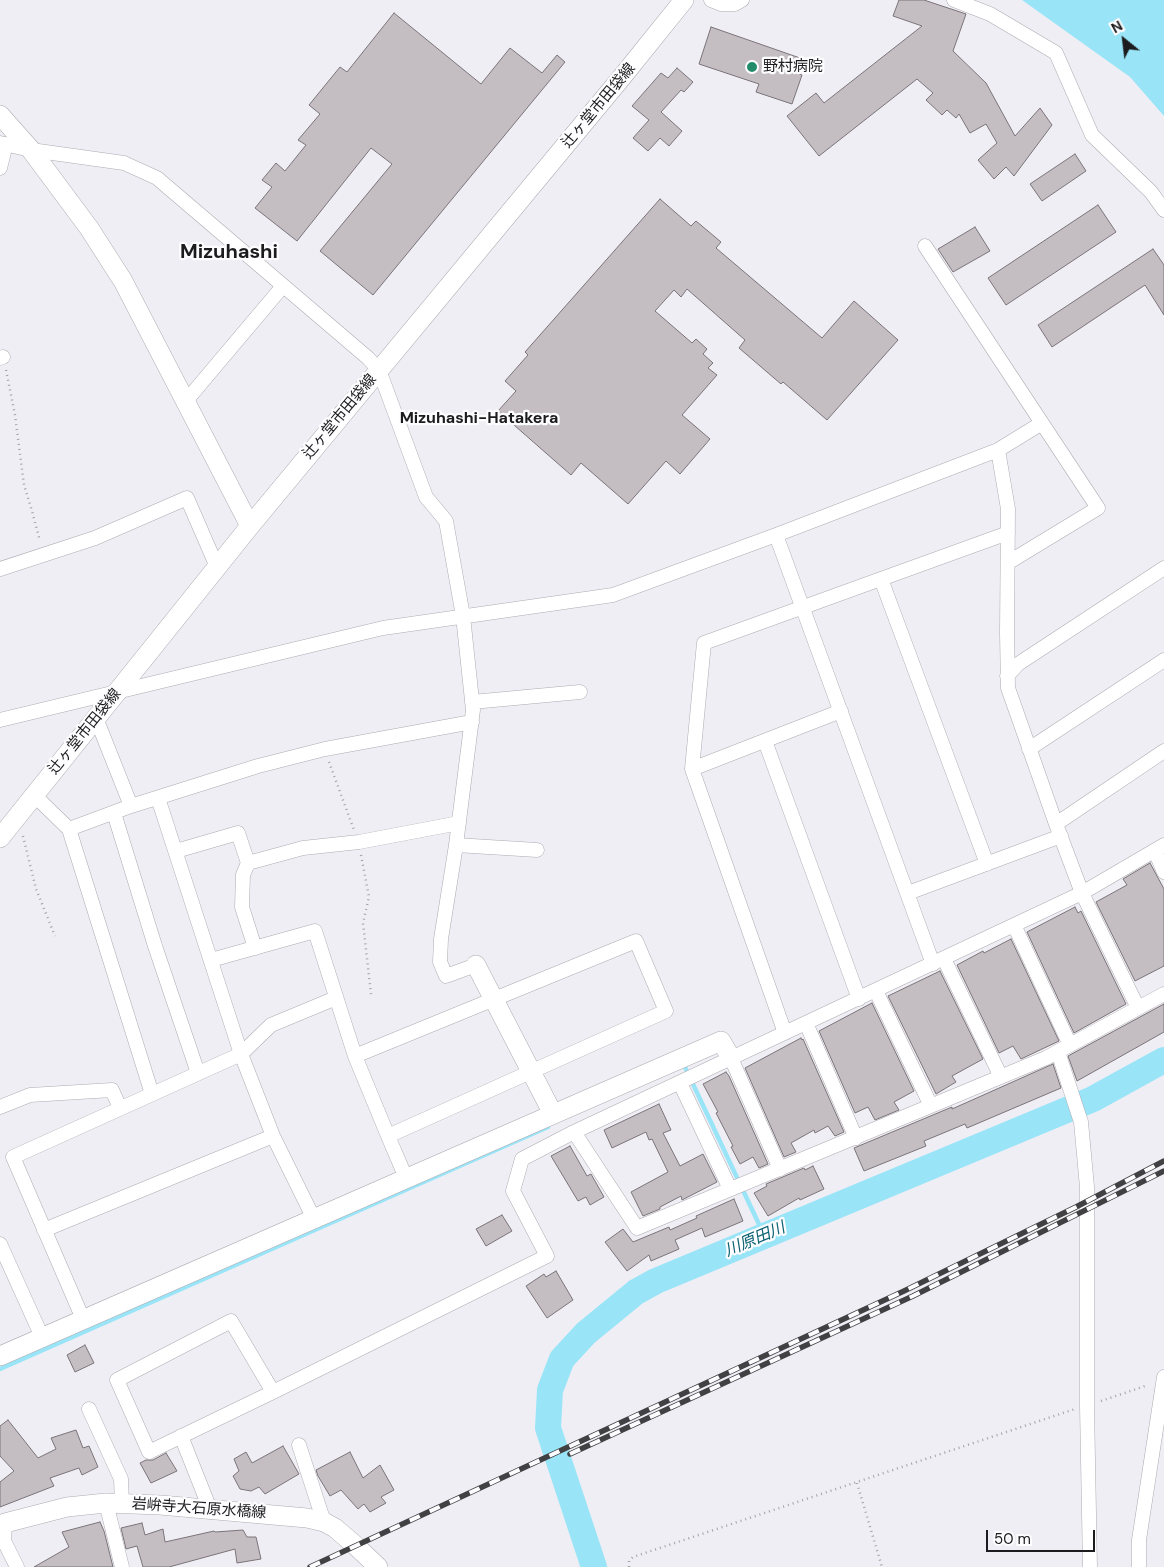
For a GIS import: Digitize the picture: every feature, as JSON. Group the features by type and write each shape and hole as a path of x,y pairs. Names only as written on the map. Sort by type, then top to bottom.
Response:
{"main road":[{"name":"辻ヶ堂市田袋線","path":"0,838 216,567 616,85 684,0"},
{"path":"0,116 31,150 89,228 123,281 250,526"},
{"path":"476,965 553,1114"},
{"path":"0,1356 721,1041 731,1058"},
{"name":"岩峅寺大石原水橋線","path":"2,1522 67,1507 114,1504 160,1504 307,1518 324,1522 335,1528 378,1567"}],"street":[{"path":"710,0 721,4 735,4 742,0"},
{"path":"954,0 990,14 1056,53 1092,135 1151,192 1164,210"},
{"path":"0,168 3,144 31,150 124,163 157,178 368,358 379,370 426,497 446,521 463,616 472,702 472,722 456,845 441,939 440,962 446,976 476,965"},
{"path":"925,246 1098,508 1009,562"},
{"path":"186,401 284,286"},
{"path":"0,720 383,628 613,595 998,450 1042,423"},
{"path":"998,450 1008,509 1008,688 1082,893 1138,1008"},
{"path":"0,569 94,538 187,498 216,567"},
{"path":"785,1033 692,769 704,642 1008,533"},
{"path":"776,535 908,893 939,962 1001,1077"},
{"path":"1007,676 1018,664 1164,568"},
{"path":"881,579 987,864"},
{"path":"1029,749 1164,660"},
{"path":"472,702 580,692"},
{"path":"692,769 842,711"},
{"path":"96,718 131,806"},
{"path":"69,829 131,806 258,766 325,749 472,722"},
{"path":"765,741 859,999"},
{"path":"908,893 987,864 1058,830 1164,751"},
{"path":"34,795 69,829 152,1094"},
{"path":"158,798 241,1054 272,1136 314,1219"},
{"path":"114,813 155,946 198,1073"},
{"path":"248,863 303,848 358,842 459,823"},
{"path":"176,851 238,833 248,863 243,875 242,907 255,948"},
{"path":"456,845 537,850"},
{"path":"273,1392 231,1321 117,1380 149,1452 273,1392 547,1256 513,1191 522,1159 574,1132 939,962 1082,893 1159,848 1164,872"},
{"path":"1014,925 1064,1049 1081,1122 1087,1187 1087,1406 1090,1567"},
{"path":"211,960 315,931 355,1056 406,1178"},
{"path":"355,1056 636,941 666,1011 388,1136"},
{"path":"876,991 931,1106"},
{"path":"574,1132 637,1228 1001,1077 1064,1049 1164,994"},
{"path":"83,1319 12,1157 241,1054 271,1025 336,998"},
{"path":"806,1023 856,1138"},
{"path":"731,1058 780,1169"},
{"path":"680,1082 730,1190"},
{"path":"0,1108 30,1095 112,1090 120,1108"},
{"path":"44,1230 272,1136"},
{"path":"0,1244 42,1337"},
{"path":"1139,1567 1140,1540 1164,1378"},
{"path":"89,1409 121,1478 114,1504 122,1567"},
{"path":"181,1436 210,1509"},
{"path":"299,1444 324,1522"},
{"path":"2,1522 4,1541 16,1567"}],"path":[{"path":"2,357 15,415 24,485 43,556"},
{"path":"325,749 358,842 370,897 364,923 371,994"},
{"path":"18,815 36,889 55,936"},
{"path":"630,1567 629,1561 633,1557 1087,1406 1164,1378"},
{"path":"857,1482 882,1567"}],"water":[{"path":"1022,0 1164,0 1164,116 1130,77"}],"building":[{"path":"899,0 924,0 966,14 953,51 986,83 1015,136 1040,108 1052,125 1014,176 1006,167 994,179 978,160 997,143 986,124 970,133 959,114 956,118 947,110 942,115 926,100 933,93 917,79 819,156 787,116 816,93 824,103 922,26 893,16"},
{"path":"394,13 481,84 510,48 542,73 557,55 565,62 373,295 320,251 392,164 371,148 297,241 255,208 272,187 262,180 276,163 285,171 306,145 298,140 320,114 309,105 340,67 347,72"},
{"path":"711,27 800,58 795,72 802,75 792,104 756,92 759,84 699,64"},
{"path":"677,68 693,82 684,92 681,90 661,112 682,131 669,146 660,138 648,151 633,138 649,120 632,106 661,73 668,78"},
{"path":"1075,154 1086,171 1042,201 1030,184"},
{"path":"660,199 691,226 696,221 721,242 716,248 822,338 854,301 898,340 827,420 783,382 781,384 739,348 745,340 687,289 681,297 674,290 655,311 692,343 696,339 707,349 703,354 713,363 708,368 717,375 682,415 710,439 680,474 666,461 628,504 581,463 571,475 498,411 516,391 505,381 528,355 525,352"},
{"path":"1098,205 1116,232 1006,305 988,278"},
{"path":"975,227 990,251 953,272 938,249"},
{"path":"1153,249 1164,265 1164,315 1145,285 1052,347 1038,325"},
{"path":"1150,863 1164,889 1164,966 1135,981 1096,902 1127,885 1123,879"},
{"path":"1075,907 1078,913 1081,911 1126,1004 1074,1033 1027,932"},
{"path":"1011,939 1059,1041 1021,1059 1013,1046 999,1053 957,965"},
{"path":"940,971 983,1059 952,1076 956,1082 936,1094 888,996"},
{"path":"872,1003 914,1091 894,1102 899,1110 875,1120 868,1107 855,1113 819,1031"},
{"path":"1164,1004 1164,1032 1077,1081 1068,1056"},
{"path":"801,1038 844,1132 835,1136 828,1126 815,1133 814,1130 791,1143 796,1152 784,1157 745,1068"},
{"path":"1053,1064 1061,1088 967,1128 965,1124 924,1141 926,1146 864,1171 854,1148 952,1107 952,1109"},
{"path":"726,1072 768,1164 759,1168 753,1157 740,1164 716,1113 718,1112 703,1084"},
{"path":"659,1104 671,1130 663,1133 680,1166 703,1154 717,1182 682,1200 681,1196 660,1207 660,1209 643,1216 631,1192 668,1172 652,1139 649,1140 646,1132 612,1148 604,1130"},
{"path":"570,1146 587,1176 591,1174 604,1197 590,1205 586,1197 578,1201 551,1156"},
{"path":"813,1166 824,1189 800,1200 799,1198 768,1216 754,1193 767,1186 766,1184"},
{"path":"734,1199 743,1221 705,1237 702,1228 675,1240 679,1249 651,1261 649,1255 627,1271 605,1242 623,1229 633,1242 669,1227 670,1230"},
{"path":"502,1215 512,1231 486,1246 476,1229"},
{"path":"556,1271 573,1300 547,1318 526,1286 544,1274 546,1277"},
{"path":"85,1345 94,1363 75,1372 67,1355"},
{"path":"8,1420 38,1458 56,1449 51,1438 76,1430 83,1448 89,1446 98,1467 82,1475 79,1468 50,1478 54,1486 0,1507 0,1482 14,1471 0,1456 0,1426"},
{"path":"283,1446 299,1474 265,1494 259,1487 251,1491 240,1489 233,1476 239,1471 234,1459 246,1452 252,1463"},
{"path":"350,1452 363,1478 380,1465 394,1490 381,1497 386,1503 370,1512 364,1504 358,1509 341,1490 330,1496 316,1470"},
{"path":"166,1453 177,1471 151,1483 140,1463 146,1460 153,1460"},
{"path":"100,1522 113,1567 34,1567 69,1547 62,1532"},
{"path":"142,1523 145,1535 163,1529 165,1542 214,1531 243,1530 247,1537 256,1537 261,1559 237,1563 235,1549 169,1567 143,1567 137,1546 126,1549 121,1528"}],"waterway":[{"name":"川原田川","path":"594,1567 548,1428 550,1390 562,1359 586,1333 636,1292 656,1281 1093,1099 1164,1060"},
{"path":"682,1066 684,1065 765,1237"},
{"path":"0,1369 548,1127"}],"railway":[{"path":"310,1567 904,1291 1076,1207 1164,1161"},
{"path":"570,1454 913,1296 1164,1171"}],"place":[{"name":"野村病院","path":"752,67"}],"district":[{"name":"Mizuhashi","path":"229,253"},
{"name":"Mizuhashi-Hatakera","path":"479,419"}]}
